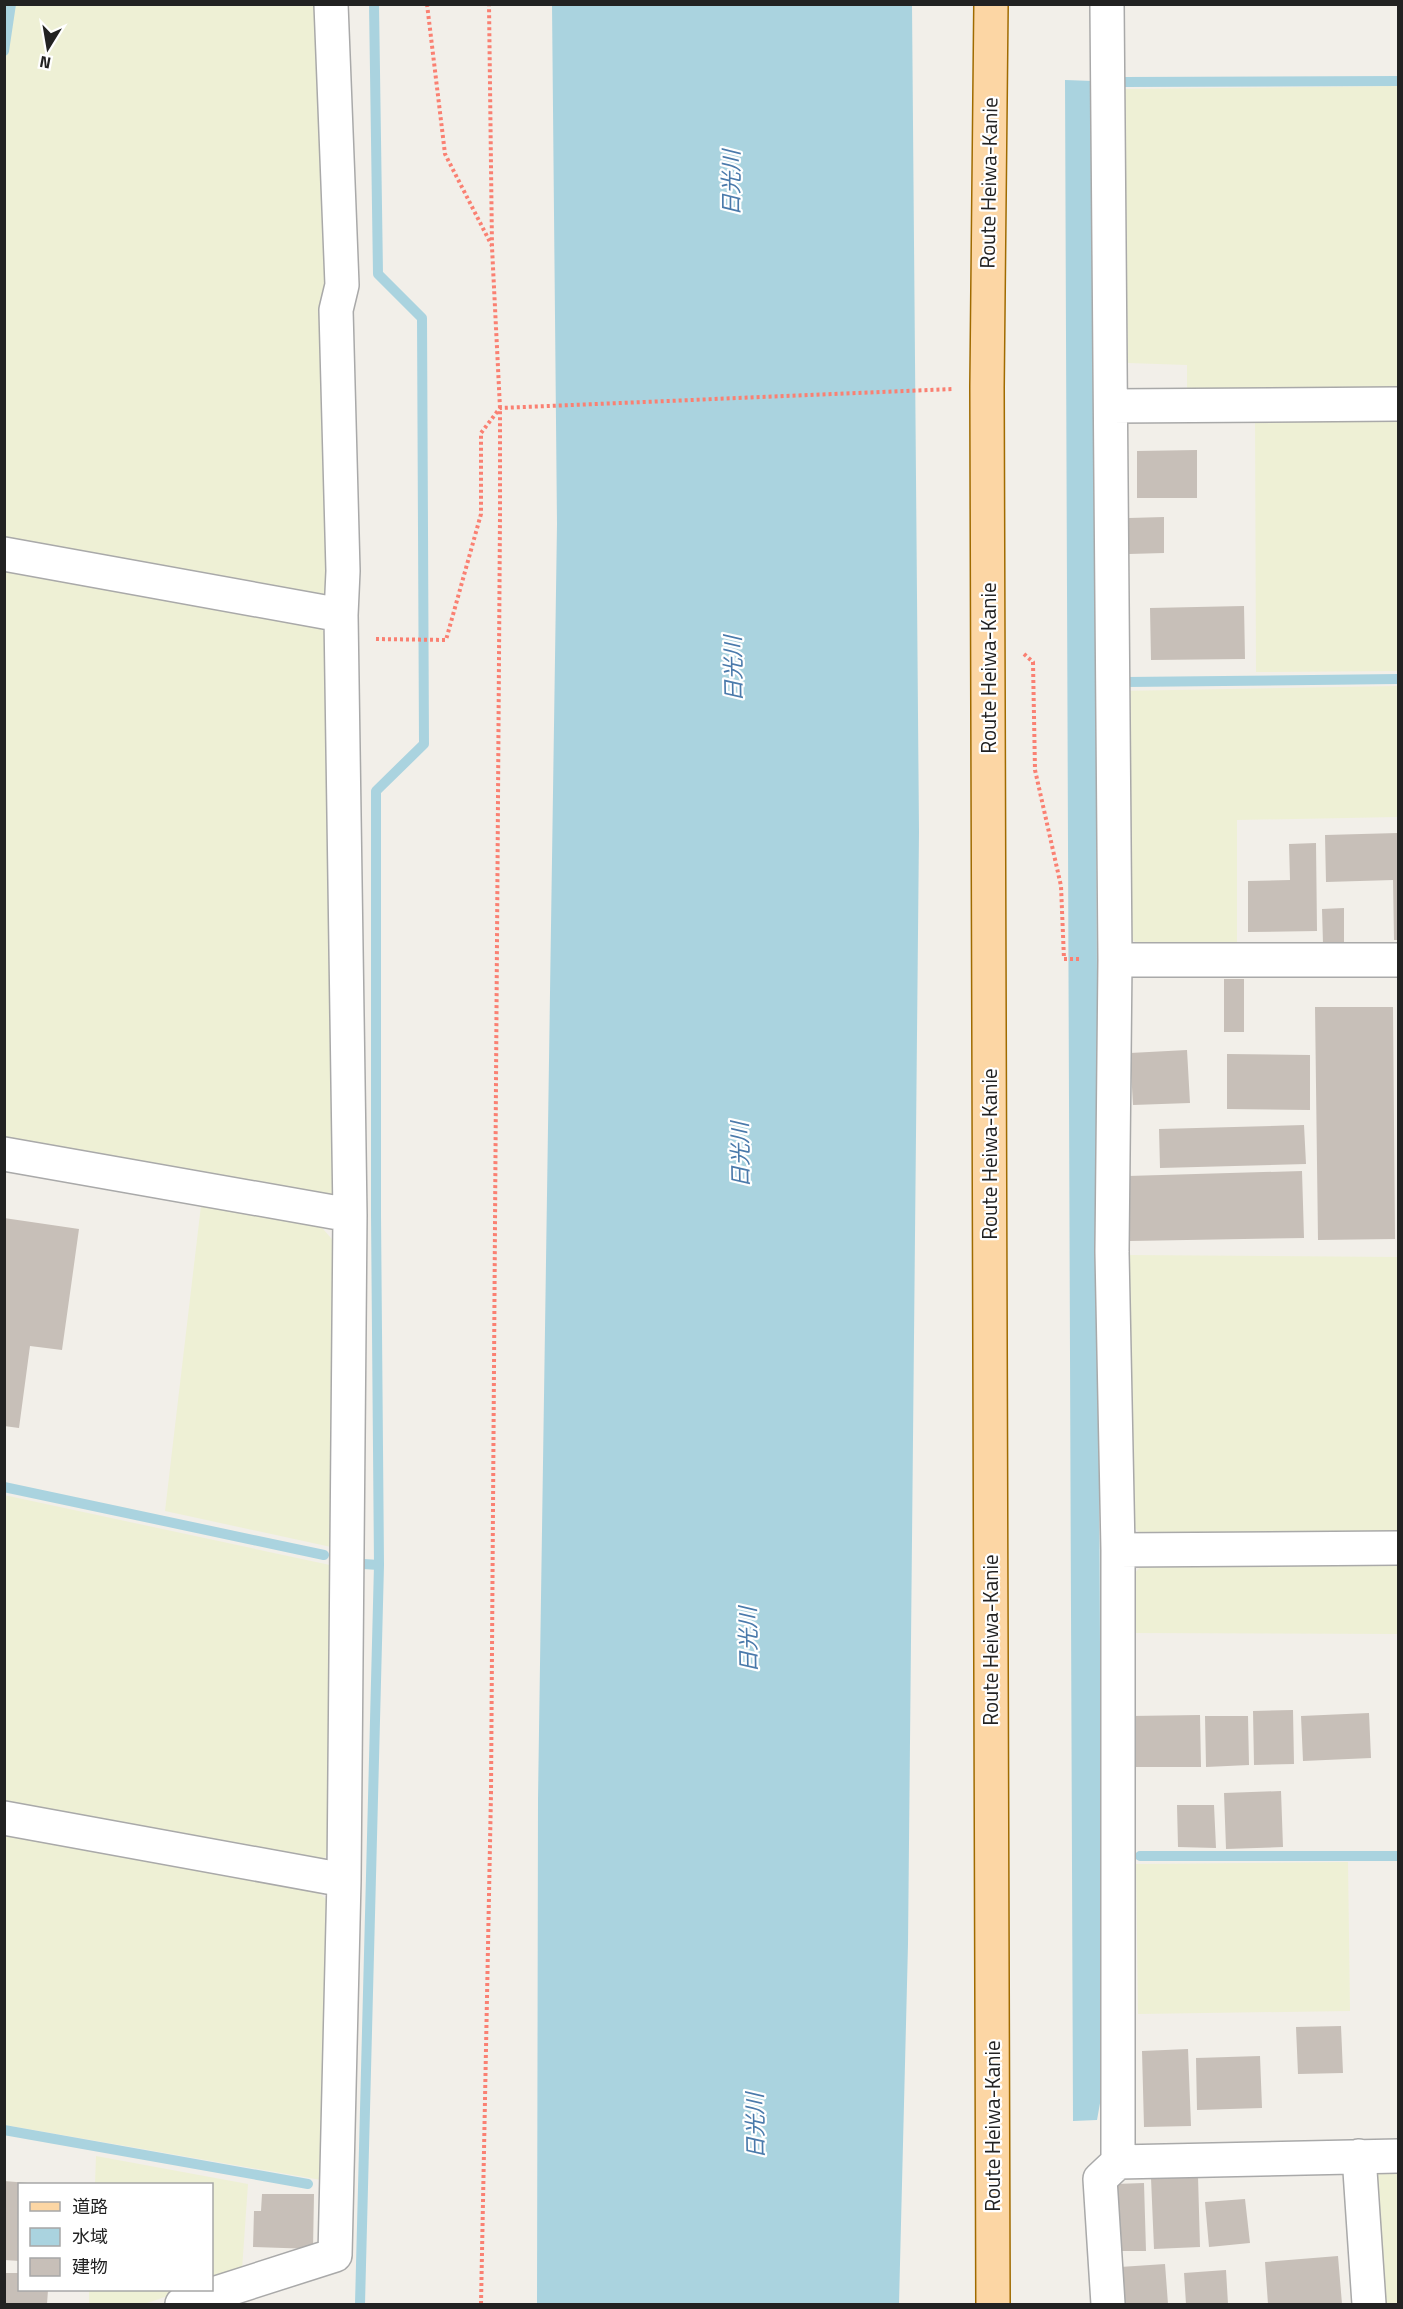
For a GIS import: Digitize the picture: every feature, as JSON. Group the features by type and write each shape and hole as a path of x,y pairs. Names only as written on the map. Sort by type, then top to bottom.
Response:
{"main road":[{"name":"Route Heiwa-Kanie","path":"991,4 987,375 993,2304"}],"street":[{"path":"182,2304 335,2255 344,1880 350,1215 341,615 343,571 336,310 342,285 331,4"},
{"path":"1107,4 1115,960 1112,1252 1118,1550 1118,2162"},
{"path":"1111,406 1398,404"},
{"path":"4,554 341,615"},
{"path":"1115,960 1398,960"},
{"path":"4,1154 350,1215"},
{"path":"1118,1550 1398,1548"},
{"path":"4,1818 344,1880"},
{"path":"1359,2156 1369,2304"},
{"path":"1108,2304 1100,2179 1118,2162 1398,2156"}],"path":[{"path":"427,4 445,154 492,247"},
{"path":"481,2304 491,1781 500,408 492,247 489,4"},
{"path":"500,408 960,389"},
{"path":"409,641 446,640 481,514 481,433 500,408"},
{"path":"988,625 1033,662 1035,770 1061,886 1064,959"}],"green space":[{"path":"4,5 319,5 332,591 318,604 5,542"},
{"path":"1398,86 1398,392 1187,396 1187,365 1128,363 1124,89"},
{"path":"1255,414 1398,414 1398,671 1256,672"},
{"path":"4,562 313,619 330,639 341,1186 326,1201 5,1146"},
{"path":"1398,686 1398,817 1237,820 1237,944 1140,946 1123,932 1118,691"},
{"path":"202,1197 317,1222 337,1245 331,1547 165,1511"},
{"path":"1128,1255 1398,1257 1398,1539 1148,1541 1129,1522"},
{"path":"4,1495 330,1565 327,1855 315,1868 5,1811"},
{"path":"1398,1558 1398,1846 1397,1634 1132,1633 1133,1575 1147,1560"},
{"path":"4,1829 308,1884 326,1899 329,1928 327,2181 5,2125"},
{"path":"1348,1862 1350,2011 1138,2014 1136,1864"},
{"path":"96,2156 248,2184 242,2270 213,2280 213,2183 95,2183"},
{"path":"1398,2170 1398,2304 1381,2304 1370,2171"},
{"path":"89,2291 183,2291 144,2304 89,2304"}],"water":[{"name":"日光川","path":"552,5 912,5 919,832 908,1944 899,2304 537,2304 538,1799 557,524"},
{"path":"1065,80 1093,81 1102,2092 1097,2120 1073,2121"}],"building":[{"path":"1197,450 1197,498 1137,498 1137,451"},
{"path":"1164,517 1164,553 1129,554 1129,518"},
{"path":"1244,606 1245,659 1151,660 1150,608"},
{"path":"1398,833 1398,940 1394,940 1393,880 1326,882 1325,835"},
{"path":"1316,843 1317,931 1248,932 1248,881 1290,880 1289,844"},
{"path":"1344,908 1344,944 1323,944 1322,909"},
{"path":"1224,979 1244,979 1244,1032 1224,1032"},
{"path":"1315,1007 1393,1007 1395,1239 1318,1240"},
{"path":"1187,1050 1190,1103 1133,1105 1130,1053"},
{"path":"1227,1054 1310,1055 1310,1110 1227,1109"},
{"path":"1304,1125 1306,1164 1160,1168 1159,1129"},
{"path":"1302,1171 1304,1238 1130,1241 1128,1176"},
{"path":"4,1218 79,1229 62,1350 30,1346 19,1428 4,1426"},
{"path":"1293,1710 1294,1764 1254,1765 1253,1711"},
{"path":"1369,1713 1371,1758 1303,1761 1301,1716"},
{"path":"1200,1715 1201,1767 1133,1767 1131,1716"},
{"path":"1205,1716 1248,1716 1249,1765 1206,1767"},
{"path":"1281,1791 1283,1847 1226,1849 1224,1793"},
{"path":"1177,1805 1214,1805 1216,1848 1178,1847"},
{"path":"1341,2026 1343,2073 1298,2074 1296,2027"},
{"path":"1188,2049 1191,2126 1144,2127 1142,2051"},
{"path":"1260,2056 1262,2108 1197,2110 1196,2058"},
{"path":"1198,2176 1200,2247 1154,2249 1151,2178"},
{"path":"4,2181 28,2183 18,2183 18,2261 4,2260"},
{"path":"1144,2183 1146,2251 1117,2251 1115,2184"},
{"path":"262,2194 314,2194 313,2249 253,2247 254,2211 261,2211"},
{"path":"1245,2199 1250,2243 1209,2247 1205,2202"},
{"path":"1338,2256 1342,2304 1268,2304 1265,2262"},
{"path":"1165,2264 1168,2304 1122,2304 1120,2267"},
{"path":"1226,2270 1228,2304 1186,2304 1184,2273"},
{"path":"6,2273 18,2273 18,2291 48,2291 47,2304 4,2304"}],"waterway":[{"path":"4,51 11,4"},
{"path":"360,2304 379,1565 376,791 424,744 422,318 378,274 374,4"},
{"path":"1124,82 1398,81"},
{"path":"1127,682 1398,679"},
{"path":"4,1487 324,1555"},
{"path":"363,1564 379,1565"},
{"path":"1140,1856 1398,1856"},
{"path":"4,2130 308,2184"}]}
